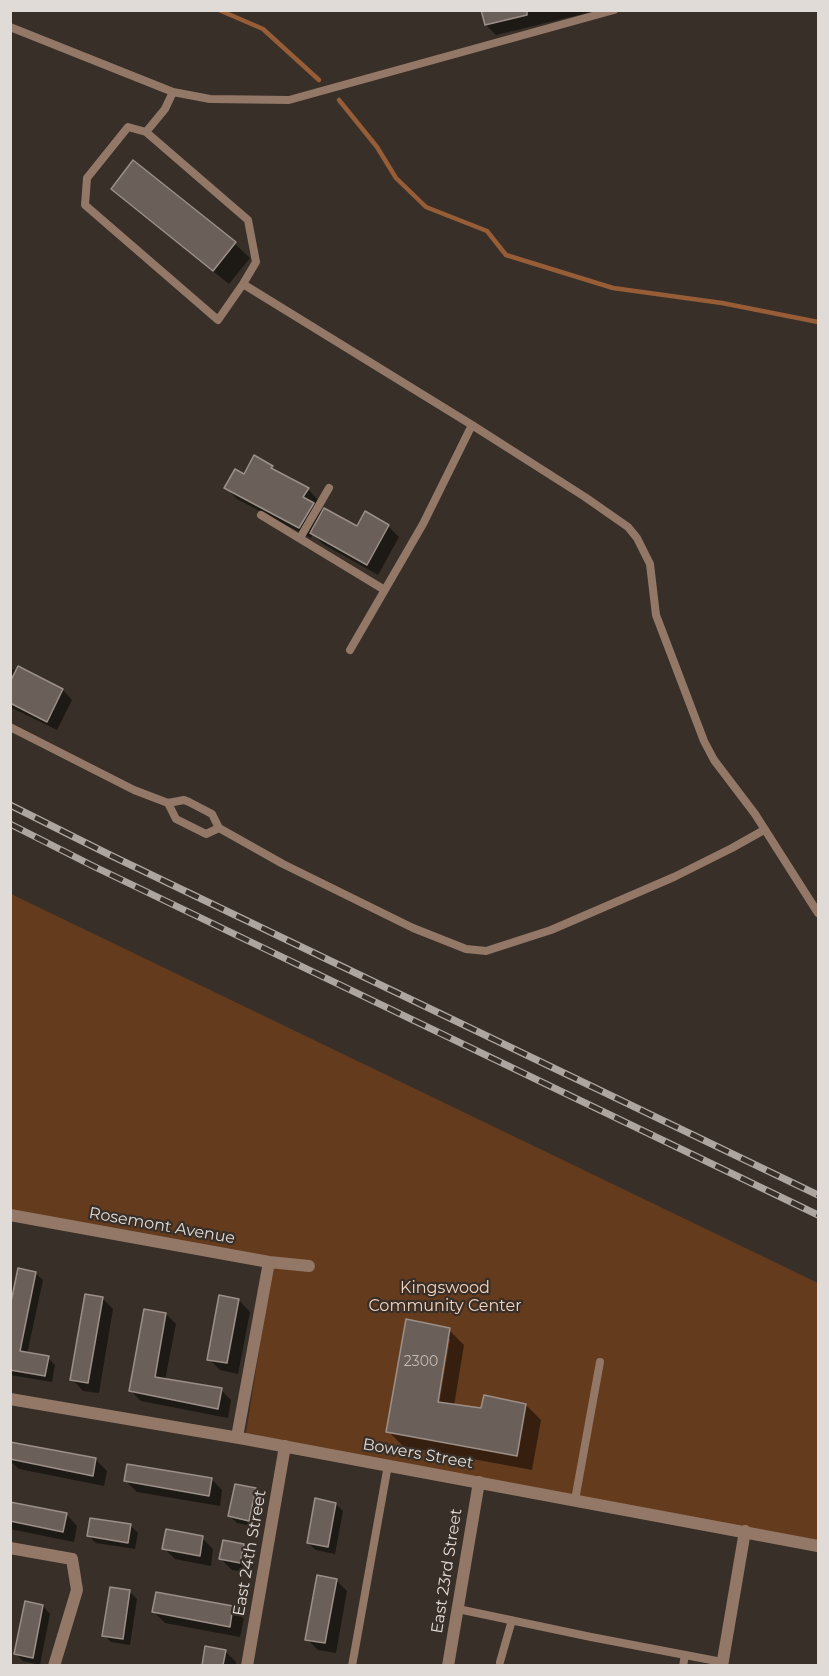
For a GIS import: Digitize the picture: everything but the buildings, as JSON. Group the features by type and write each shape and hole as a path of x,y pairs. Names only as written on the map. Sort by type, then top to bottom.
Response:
{"street":[{"name":"Rosemont Avenue","path":"10,1215 269,1262 309,1266"},
{"path":"237,1437 269,1262"},
{"name":"Bowers Street","path":"10,1399 237,1437 819,1546"},
{"name":"East 24th Street","path":"247,1665 285,1446"},
{"name":"East 23rd Street","path":"448,1665 479,1482"},
{"path":"722,1664 745,1532"},
{"path":"10,1548 72,1559 77,1590 54,1665"}],"lane":[{"path":"10,27 173,92 210,99 289,100 614,10"},
{"path":"147,132 165,109 173,92"},
{"path":"128,127 147,132 248,220 256,262 243,284 218,320 85,205 87,178 128,127"},
{"path":"243,284 472,425 628,527 637,538 650,564 656,615 704,741 714,760 733,782 819,913"},
{"path":"350,650 383,589 423,524 472,425"},
{"path":"300,538 329,488"},
{"path":"261,515 383,589"},
{"path":"10,727 134,790 168,803 184,800 212,814 219,828 283,864 413,928 466,949 486,951 530,938 674,877 764,830"},
{"path":"168,803 176,819 185,824 206,834 219,828"},
{"path":"575,1500 600,1362"},
{"path":"352,1665 388,1465"},
{"path":"458,1609 722,1664"},
{"path":"500,1662 512,1620"},
{"path":"683,1665 685,1655"}],"green space":[{"name":"Kingswood Community Center","path":"11,894 818,1283 818,1540 245,1439 273,1263 11,1215"}],"waterway":[{"path":"219,10 263,29 319,80"},
{"path":"339,100 377,147 396,178 426,207 487,231 506,255 613,288 722,303 818,322"}],"railway":[{"path":"10,805 818,1195"},
{"path":"10,824 818,1215"}]}
